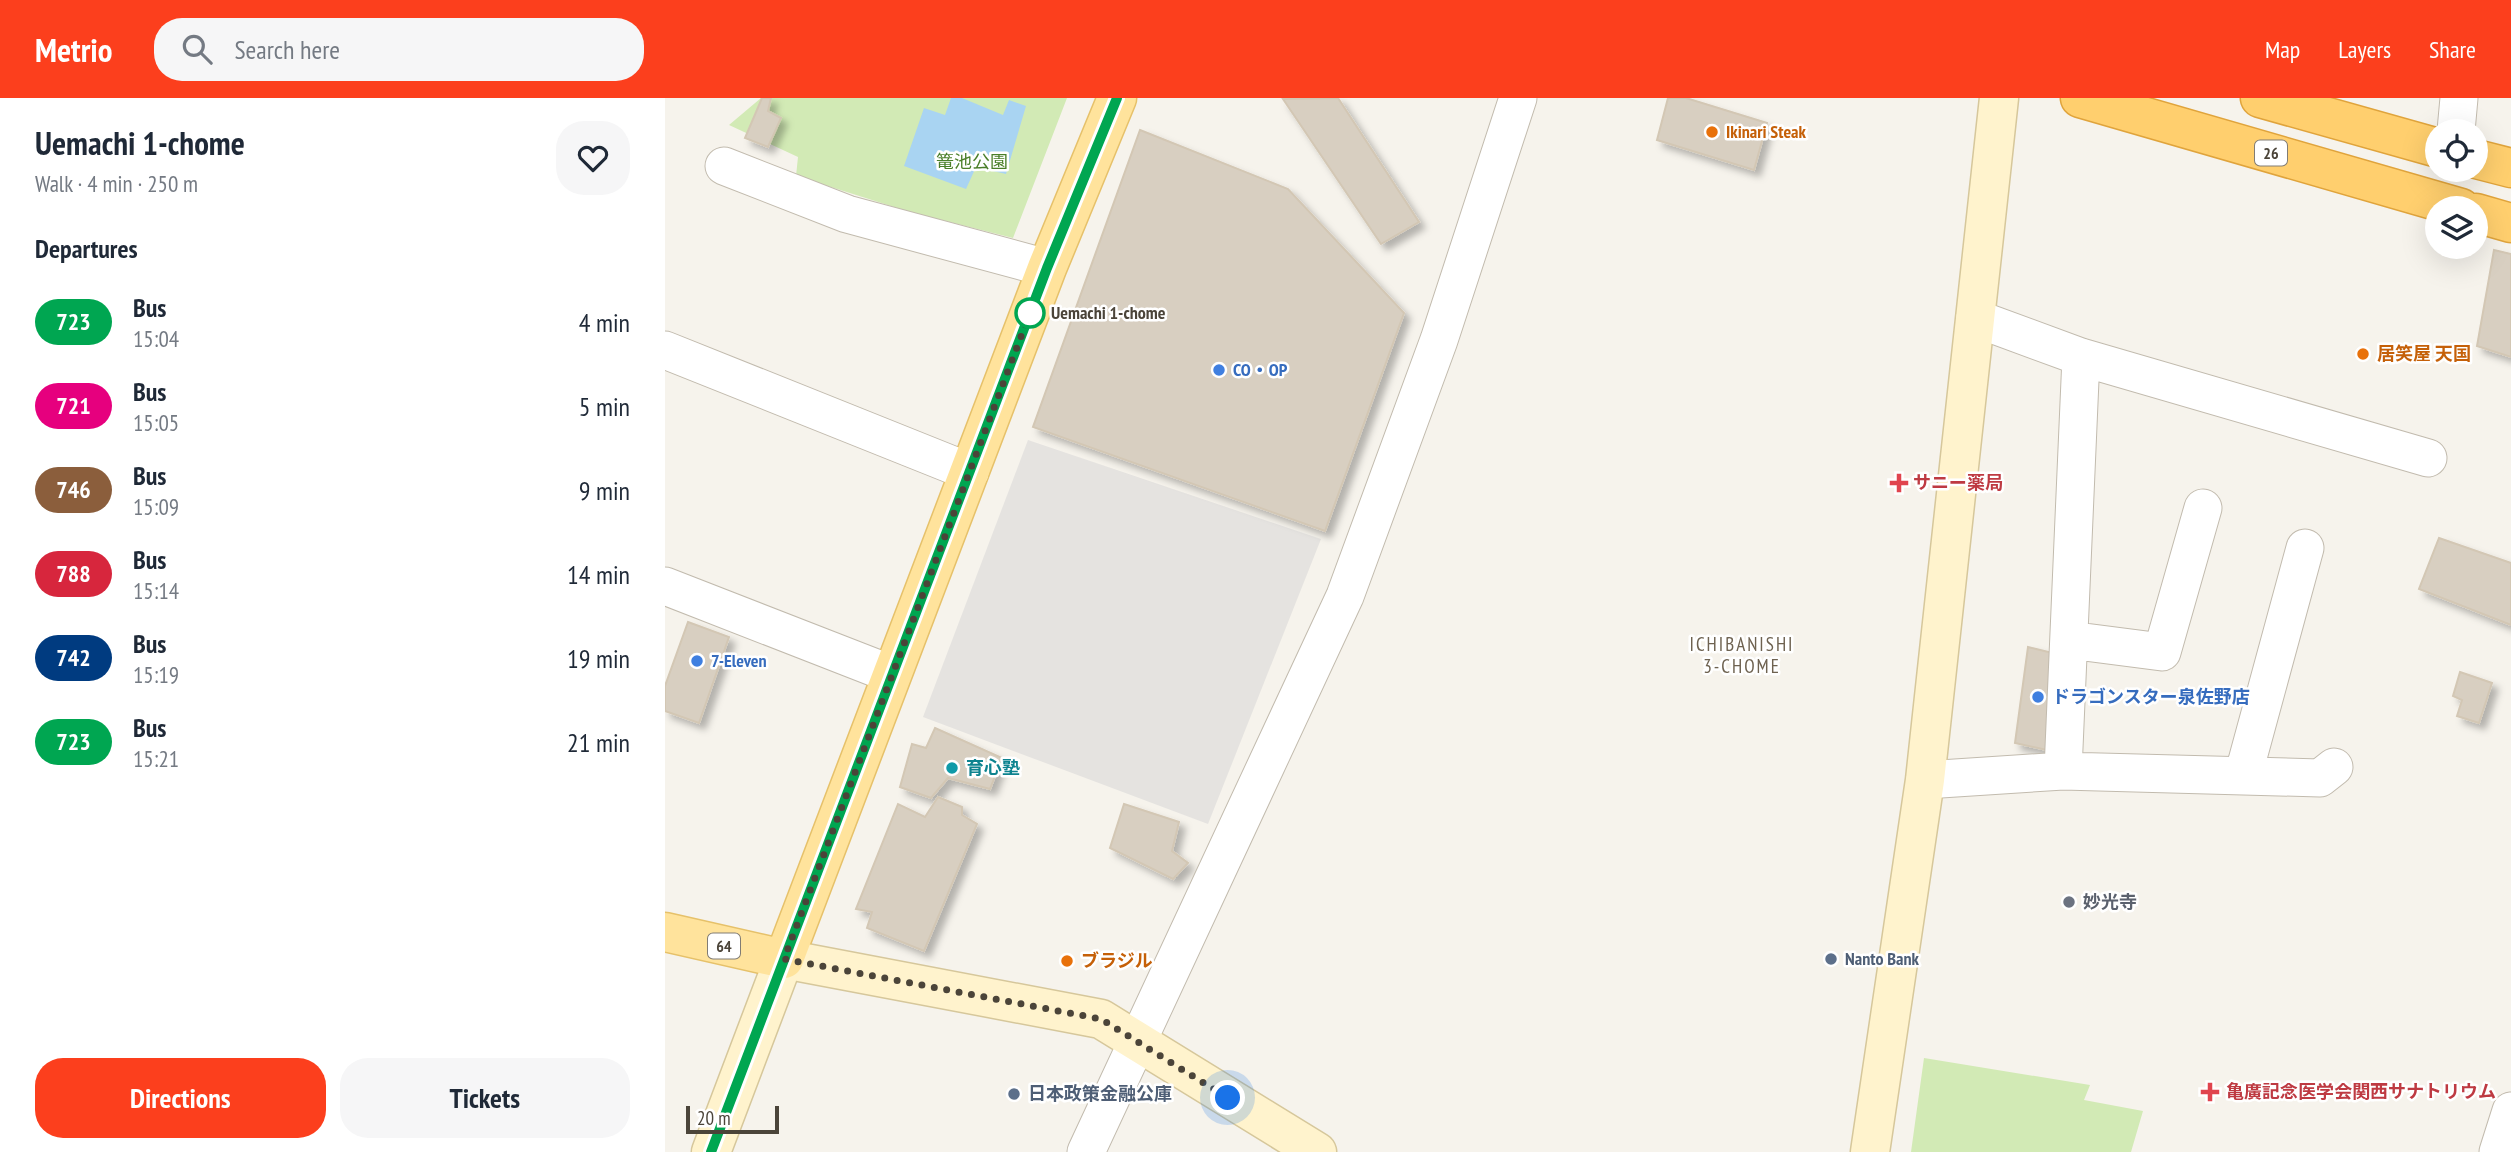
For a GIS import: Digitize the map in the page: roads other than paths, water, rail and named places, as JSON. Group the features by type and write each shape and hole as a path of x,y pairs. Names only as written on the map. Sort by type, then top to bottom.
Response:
{"highway":[{"name":"26","path":"2080,98 2425,198"},
{"path":"2260,98 2425,144"},
{"path":"2488,162 2511,168"},
{"path":"2488,216 2511,223"}],"main road":[{"path":"784,959 1047,268 1117,98"},
{"name":"64","path":"665,932 784,959"}],"street":[{"path":"1086,1152 1345,596 1439,340 1518,98"},
{"path":"1870,1152 1925,780 1999,98"},
{"path":"2457,119 2459,98"},
{"path":"724,166 847,214 1047,268"},
{"path":"1975,317 2081,357 2428,458"},
{"path":"665,350 970,472"},
{"path":"2063,771 2081,357"},
{"path":"2069,640 2162,652 2203,508"},
{"path":"2243,776 2305,548"},
{"path":"665,586 891,674"},
{"path":"1925,780 2063,771 2320,778 2334,767"},
{"path":"711,1152 784,959 1101,1019 1317,1152"},
{"path":"2498,1152 2511,1111"}],"water":[{"path":"951,98 962,98 1003,115 1009,100 1026,106 1006,174 976,167 966,189 904,166 924,108 945,115"}],"place":[{"name":"Ikinari Steak","path":"1712,132"},
{"name":"Uemachi 1-chome","path":"1030,313"},
{"name":"居笑屋 天国","path":"2363,354"},
{"name":"CO・OP","path":"1219,370"},
{"name":"サニー薬局","path":"1899,483"},
{"name":"7-Eleven","path":"697,661"},
{"name":"ドラゴンスター泉佐野店","path":"2038,697"},
{"name":"育心塾","path":"952,768"},
{"name":"妙光寺","path":"2069,902"},
{"name":"Nanto Bank","path":"1831,959"},
{"name":"ブラジル","path":"1067,961"},
{"name":"亀廣記念医学会関西サナトリウム","path":"2210,1092"},
{"name":"日本政策金融公庫","path":"1014,1094"}],"district":[{"name":"ICHIBANISHI 3-CHOME","path":"1742,655"}],"park label":[{"name":"篭池公園","path":"972,162"}]}
